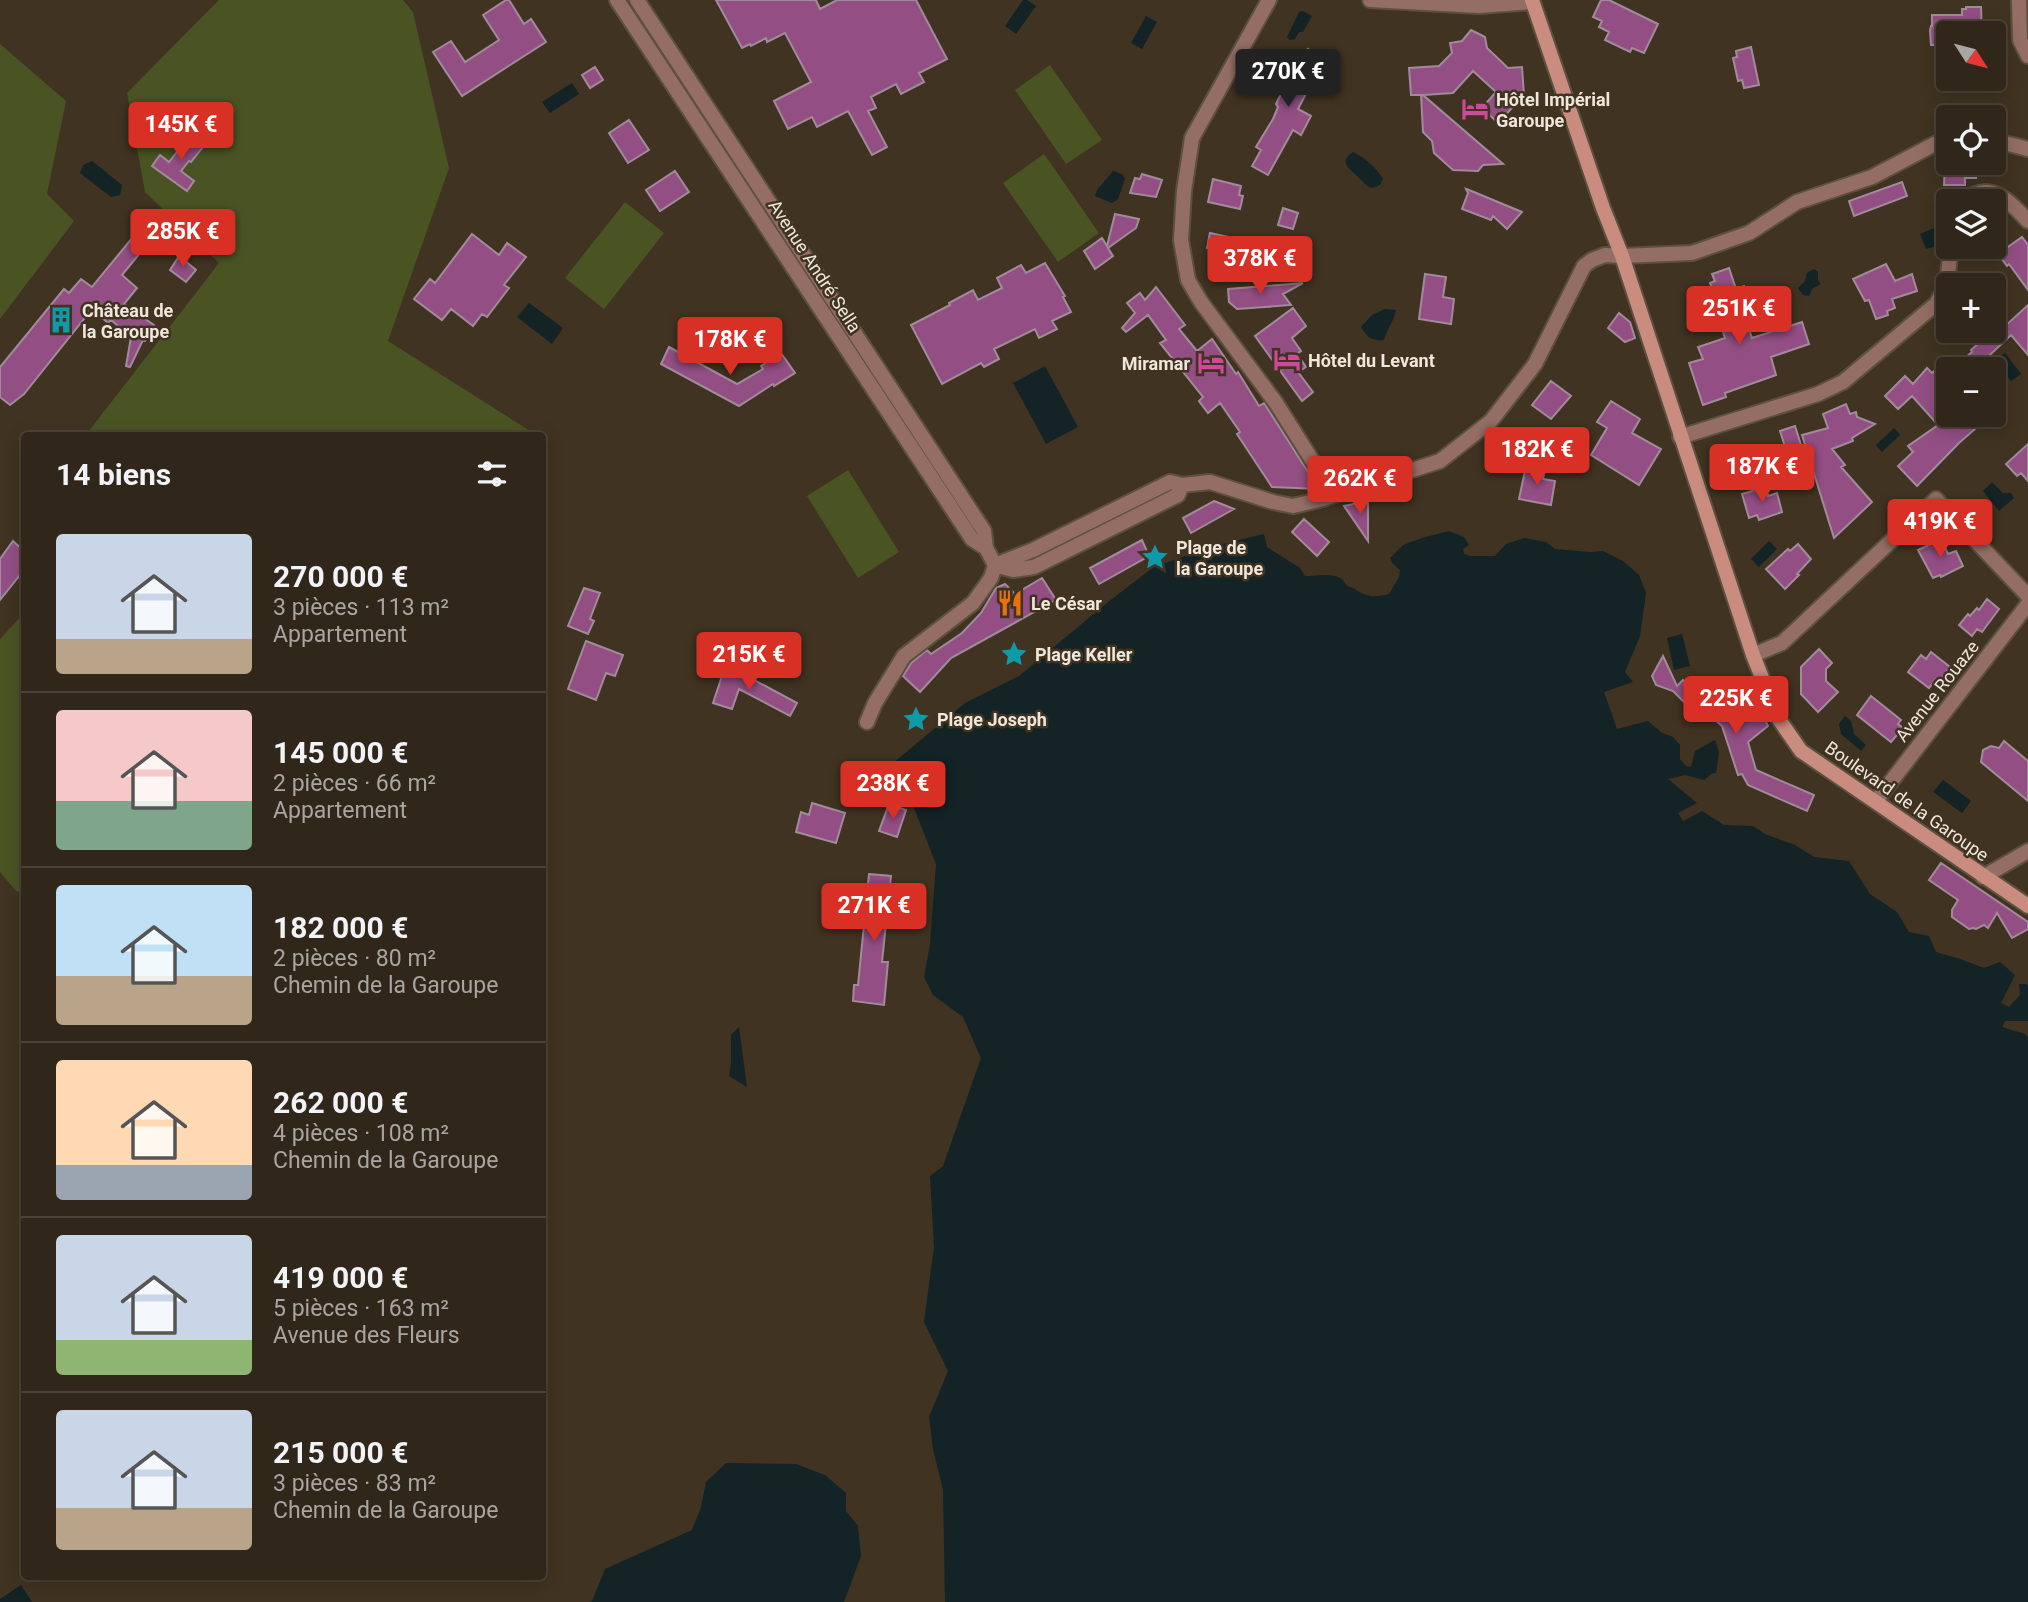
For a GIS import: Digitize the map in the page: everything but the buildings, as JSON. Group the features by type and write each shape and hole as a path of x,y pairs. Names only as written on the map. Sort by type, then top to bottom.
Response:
{"street":[{"name":"Avenue André Sella","path":"617,0 972,539 986,548"},
{"name":"Avenue André Sella","path":"637,0 984,531 986,548 995,565"},
{"path":"1269,0 1192,138 1184,191 1181,240 1188,280 1201,302 1276,403 1335,495"},
{"path":"1370,0 1480,3 1532,1"},
{"path":"2019,0 2020,40 2028,56"},
{"name":"Boulevard de la Garoupe","path":"1532,1 1602,208 1622,256 1753,655 1778,718 1801,751 2028,906"},
{"path":"2006,143 2028,149"},
{"path":"867,722 875,703 904,656 972,603 991,579 995,565 1013,570 1034,568 1178,495 1182,485 1210,482 1286,506 1335,495 1440,461 1491,421 1535,365 1584,266 1592,260 1605,255 1692,253 1749,233 1797,202 1872,177 1936,144"},
{"path":"2006,200 2028,221"},
{"path":"1680,437 1818,394 1843,382 1936,304 1947,284 1950,259"},
{"path":"1753,655 1782,643 1936,499 2028,596"},
{"name":"Avenue Rouaze","path":"1876,801 2028,604"},
{"path":"1983,877 2028,851"}],"green space":[{"path":"219,0 403,0 413,12 449,168 388,341 532,432 88,432 219,263 145,192 127,93"},
{"path":"0,44 66,101 47,194 74,221 0,319"},
{"path":"1050,65 1102,140 1066,164 1015,90"},
{"path":"1044,154 1099,233 1058,262 1003,183"},
{"path":"625,202 664,233 604,309 565,278"},
{"path":"848,470 899,552 858,578 807,496"},
{"path":"21,616 21,892 16,891 0,872 0,639"}],"shaded area":[{"path":"1023,0 1036,6 1016,34 1005,26"},
{"path":"1303,11 1312,16 1303,32 1290,40 1287,37 1299,12"},
{"path":"1146,16 1157,22 1142,49 1131,43"},
{"path":"572,83 579,94 550,113 542,102"},
{"path":"1353,152 1377,171 1383,179 1380,185 1369,187 1350,169 1346,159"},
{"path":"92,161 122,185 120,195 111,197 80,173 83,165"},
{"path":"1113,171 1122,174 1125,179 1118,199 1112,203 1095,196"},
{"path":"1936,227 1936,246 1926,249 1920,234"},
{"path":"1267,250 1286,253 1285,263 1265,260"},
{"path":"1814,269 1818,272 1821,284 1812,289 1809,296 1803,295 1798,288 1805,281 1807,273"},
{"path":"529,303 563,328 552,344 517,317"},
{"path":"1385,309 1396,310 1384,340 1367,336 1361,327 1372,315"},
{"path":"2005,353 2021,374 2011,381 2006,374 2006,357 1999,357"},
{"path":"1045,366 1078,427 1046,444 1013,383"},
{"path":"1894,428 1900,435 1882,452 1876,445"},
{"path":"1992,482 2003,493 2011,493 2014,498 1999,511 1983,491"},
{"path":"1449,531 1464,537 1469,545 1463,549 1464,554 1470,556 1495,556 1506,544 1524,538 1546,542 1555,549 1603,551 1623,561 1639,575 1646,593 1640,636 1625,672 1633,682 1604,692 1617,729 1648,721 1662,733 1673,737 1680,745 1680,759 1686,766 1691,767 1695,751 1715,740 1719,752 1716,773 1704,780 1685,775 1668,779 1697,803 1678,813 1683,821 1702,811 1724,825 1753,826 1814,857 1849,861 1870,894 1897,912 1909,932 1929,936 1936,952 1984,968 2000,962 2015,975 2001,1003 2009,1007 2020,995 2019,984 2028,985 2028,1021 2005,1021 2002,1027 2028,1037 2028,1602 945,1602 943,1490 929,1417 948,1371 924,1322 934,1247 930,1176 943,1166 981,1058 963,1017 933,995 924,977 930,944 936,864 903,780 892,764 965,703 1019,676 1154,567 1214,546 1264,534 1267,547 1300,568 1305,576 1334,576 1364,594 1380,596 1389,594 1399,577 1400,570 1390,558 1403,545"},
{"path":"1769,541 1777,549 1759,567 1751,559"},
{"path":"1682,634 1690,666 1674,670 1667,638"},
{"path":"1845,716 1851,721 1854,734 1866,745 1861,751 1841,734 1839,724"},
{"path":"1943,780 1971,801 1962,813 1933,792"},
{"path":"739,1027 747,1087 729,1076 731,1035"},
{"path":"726,1463 796,1464 825,1475 846,1493 846,1511 858,1526 861,1556 844,1602 589,1602 592,1601 605,1569 692,1530 701,1507 706,1482"},
{"path":"21,1585 32,1602 0,1602 0,1599"}],"place":[{"name":"Hôtel Impérial Garoupe","path":"1475,109"},
{"name":"Château de la Garoupe","path":"61,320"},
{"name":"Hôtel du Levant","path":"1287,360"},
{"name":"Miramar","path":"1211,363"},
{"name":"Plage de la Garoupe","path":"1155,557"},
{"name":"Le César","path":"1010,603"},
{"name":"Plage Keller","path":"1014,654"},
{"name":"Plage Joseph","path":"916,719"}]}
